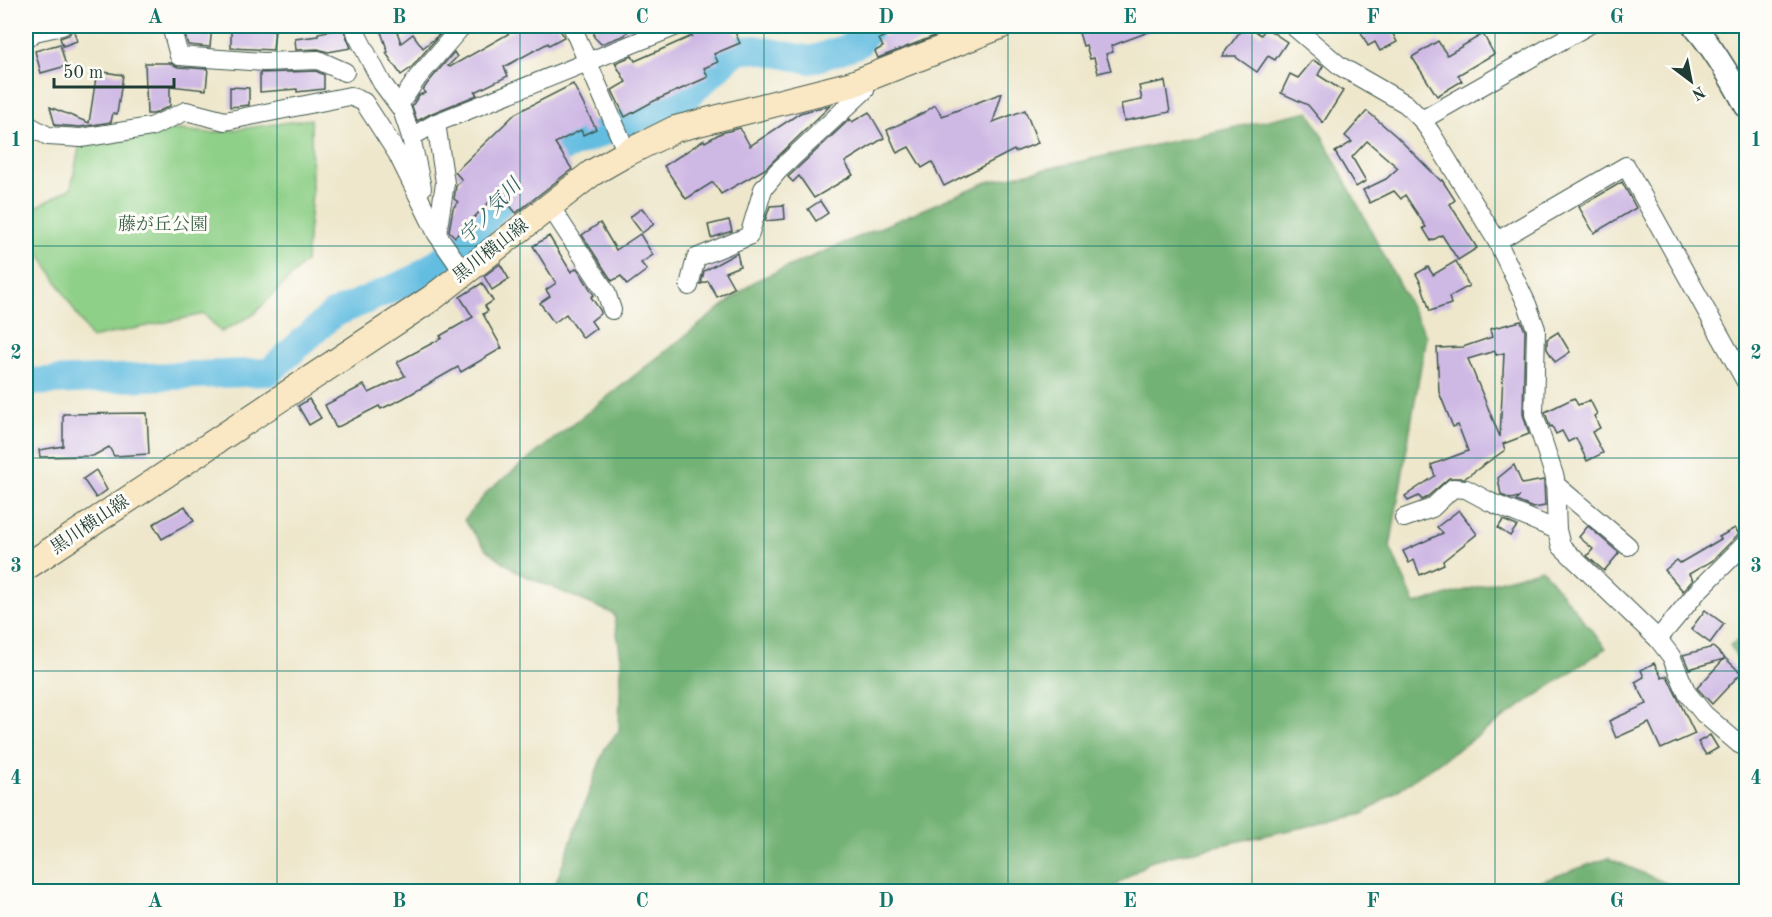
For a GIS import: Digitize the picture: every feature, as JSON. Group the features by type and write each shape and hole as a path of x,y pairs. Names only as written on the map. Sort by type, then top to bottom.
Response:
{"main road":[{"name":"黒川横山線","path":"26,567 432,298 461,268 550,206 592,173 621,137 675,129 852,84 1000,26"}],"street":[{"path":"26,39 35,32 62,26"},
{"path":"171,26 179,56 264,62 318,60 345,72"},
{"path":"354,26 382,83 399,105 411,137 428,215"},
{"path":"399,105 418,77 462,26"},
{"path":"572,26 621,137"},
{"path":"411,137 436,123 677,26"},
{"path":"1293,26 1340,66 1406,104 1422,120 1497,242 1527,304 1536,329 1534,414 1555,478 1557,530 1560,546 1658,639 1671,656 1687,693 1704,714 1739,744 1746,747"},
{"path":"1422,120 1587,26"},
{"path":"1694,26 1707,40 1746,106"},
{"path":"345,72 367,54"},
{"path":"345,72 350,96"},
{"path":"689,286 696,258 749,236 763,189 778,171 865,90 864,79"},
{"path":"26,124 48,136 81,138 151,127 186,111 225,121 350,96 364,102 397,153 442,241 461,268"},
{"path":"436,123 445,183 442,241"},
{"path":"1497,242 1626,166 1746,382"},
{"path":"550,206 606,292 612,310"},
{"path":"1556,485 1628,546"},
{"path":"1404,518 1432,508 1453,488 1466,489 1490,502 1557,530"},
{"path":"1658,639 1696,592 1746,543"}],"green space":[{"path":"1309,111 1426,336 1390,547 1415,604 1542,569 1606,648 1363,814 1152,860 1108,891 553,891 605,748 619,731 621,658 614,614 519,573 486,549 464,520 489,490 755,281 987,182"},
{"name":"藤が丘公園","path":"311,119 312,192 306,261 253,315 221,332 204,314 91,338 26,231 26,213 71,188 81,138 168,129 211,133"},
{"path":"1746,635 1746,671 1730,645"},
{"path":"1608,858 1684,891 1513,891"}],"building":[{"path":"185,26 212,26 210,47 188,45 184,32"},
{"path":"231,26 273,26 272,30 275,30 273,50 231,48"},
{"path":"379,26 395,26 401,43 413,34 423,48 441,33 411,68 401,75 386,53 388,52"},
{"path":"522,26 558,26 564,37 504,67 508,76 475,92 477,95 417,121 412,106 419,95 425,93 423,90 427,84 454,52 457,57 448,66 450,67"},
{"path":"597,26 631,26 625,35 601,44 594,37 594,30"},
{"path":"701,26 732,26 740,43 714,54 718,62 704,68 708,77 654,101 625,117 612,90 626,82 615,63 632,56 635,61 692,36 690,30"},
{"path":"904,26 960,26 878,58 875,51 883,47 879,39"},
{"path":"1077,26 1162,27 1111,46 1113,52 1106,54 1111,70 1098,73 1094,58 1090,59 1086,45 1083,46"},
{"path":"1244,26 1248,26 1261,35 1266,28 1287,42 1275,60 1268,56 1257,72 1236,56 1222,56"},
{"path":"1373,26 1389,26 1397,42 1380,51 1375,42 1368,46 1361,32"},
{"path":"73,28 77,41 63,46 60,38 69,35"},
{"path":"343,28 351,48 328,52 318,49 296,50 295,39 318,36 318,33"},
{"path":"1483,34 1494,54 1458,75 1462,81 1437,96 1412,57 1438,41 1447,55"},
{"path":"60,44 66,66 41,73 35,51"},
{"path":"1313,60 1323,66 1318,75 1343,91 1323,123 1308,105 1281,93 1290,74 1298,78"},
{"path":"145,63 170,63 178,67 208,69 206,90 170,86 170,106 153,114 147,114"},
{"path":"97,71 123,75 117,114 113,113 111,122 80,127 55,125 50,107 89,123"},
{"path":"316,71 324,75 324,89 260,92 260,73"},
{"path":"1165,81 1170,112 1124,121 1121,104 1142,100 1139,86"},
{"path":"573,84 596,129 583,135 581,130 555,143 572,169 516,213 499,192 455,237 449,231 453,208 458,202 454,199 456,186 462,180 455,172 516,113"},
{"path":"230,87 249,88 249,105 230,107"},
{"path":"1002,93 993,122 1025,110 1038,143 1015,152 1014,150 944,186 932,162 922,168 909,147 897,153 887,130 935,105 942,116"},
{"path":"831,105 765,169 721,194 713,182 686,199 664,166 704,140 705,142 721,133 740,128 750,146 800,113"},
{"path":"1367,111 1442,180 1455,200 1450,204 1477,248 1458,260 1442,235 1431,241 1423,228 1426,227 1405,195 1401,199 1394,191 1370,203 1363,190 1386,179 1398,168 1367,141 1352,157 1366,181 1356,187 1335,152 1352,142 1345,136"},
{"path":"869,112 884,138 845,162 853,175 814,198 799,176 793,182 788,177 850,119 852,122"},
{"path":"1622,182 1636,208 1594,233 1579,207"},
{"path":"820,201 828,213 816,221 808,209"},
{"path":"784,205 785,219 765,221 770,206"},
{"path":"642,208 654,224 642,233 630,217"},
{"path":"729,220 732,231 711,238 708,225"},
{"path":"600,223 616,250 640,234 653,255 641,263 647,270 627,285 621,276 612,281 582,235"},
{"path":"549,236 571,272 577,268 594,295 591,297 601,313 591,321 596,328 583,338 566,314 554,323 540,303 550,296 546,290 556,283 533,246"},
{"path":"737,253 740,266 725,272 734,288 717,297 708,281 701,284 704,271"},
{"path":"1456,261 1469,286 1449,297 1451,304 1430,311 1416,274 1428,267 1433,275"},
{"path":"500,264 509,279 492,290 484,276"},
{"path":"482,283 493,301 485,306 488,311 483,314 502,348 461,372 458,367 402,399 381,409 379,406 336,428 325,405 364,385 369,393 405,376 397,362 442,338 440,336 473,317 460,297"},
{"path":"1521,321 1525,331 1523,414 1529,434 1503,444 1505,450 1465,478 1449,478 1426,498 1422,500 1419,496 1408,501 1405,496 1435,476 1431,465 1468,451 1458,425 1453,427 1439,392 1437,348 1463,347 1492,337 1490,329","holes":["1495,351 1496,355 1504,353 1500,437 1468,359"]},
{"path":"1558,332 1570,352 1555,362 1547,349 1547,339"},
{"path":"1574,398 1578,405 1590,400 1597,414 1594,416 1600,428 1592,432 1603,453 1587,461 1576,438 1568,442 1562,431 1556,434 1552,426 1550,427 1545,412"},
{"path":"309,399 321,418 309,425 298,406"},
{"path":"147,413 149,454 114,456 109,447 93,456 40,457 39,450 63,446 63,414"},
{"path":"1514,465 1522,484 1544,480 1545,506 1533,508 1516,501 1519,497 1511,499 1501,495 1498,478"},
{"path":"96,470 107,490 96,498 83,479"},
{"path":"185,506 194,521 162,539 153,524"},
{"path":"1459,510 1477,534 1443,561 1444,564 1420,575 1414,560 1409,563 1403,551 1443,533 1437,527"},
{"path":"1503,520 1517,526 1510,536 1498,528"},
{"path":"1588,526 1619,553 1604,571 1587,556 1593,549 1579,537"},
{"path":"1735,528 1739,534 1712,561 1689,574 1693,580 1683,591 1665,570 1677,560 1680,563"},
{"path":"1705,610 1724,624 1710,643 1691,629"},
{"path":"1713,647 1741,673 1712,704 1697,688 1724,659 1689,669 1683,655"},
{"path":"1654,663 1662,678 1667,676 1695,734 1661,749 1649,723 1616,738 1609,721 1647,704 1635,682 1644,677 1641,670"},
{"path":"1710,735 1718,748 1706,755 1698,742"}],"waterway":[{"name":"宇ノ気川","path":"26,382 269,372 333,314 415,279 467,241 541,157 682,101 737,50 755,49 811,60 858,44 872,26"}]}
